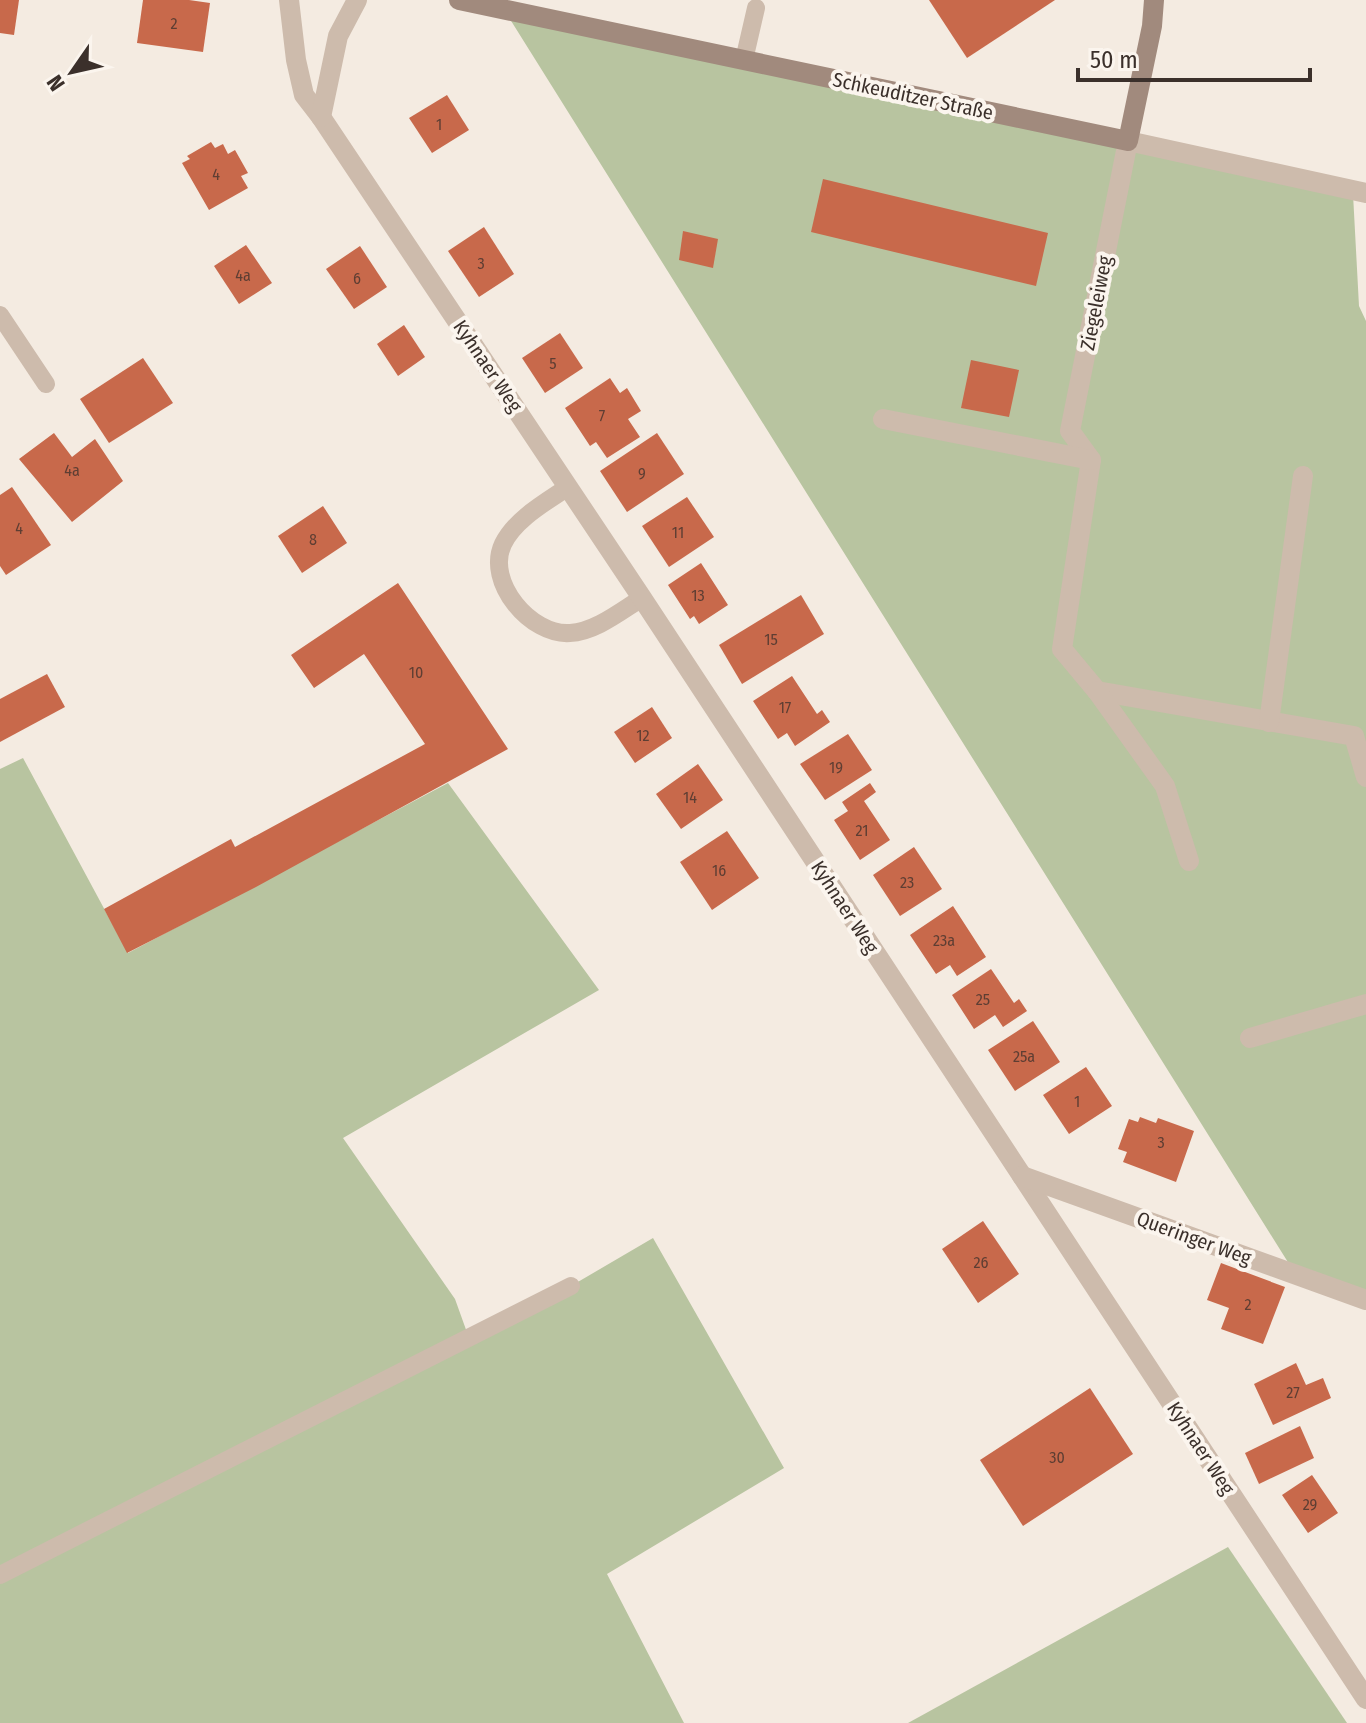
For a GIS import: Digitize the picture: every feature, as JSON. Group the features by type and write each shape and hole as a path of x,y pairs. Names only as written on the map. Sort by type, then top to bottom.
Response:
{"street":[{"name":"Kyhnaer Weg","path":"289,0 296,60 304,95 642,598 1366,1699"},
{"path":"321,117 338,36 357,0"},
{"name":"Schkeuditzer Straße","path":"459,0 1366,193"},
{"path":"1128,141 1152,26 1154,0"},
{"name":"Ziegeleiweg","path":"1091,460 1070,431 1128,141"},
{"path":"883,419 1091,460 1062,649 1097,691 1165,786 1189,861"},
{"path":"1269,722 1303,476"},
{"path":"1097,691 1354,736 1366,777"},
{"path":"1250,1038 1366,1004"},
{"name":"Queringer Weg","path":"1022,1176 1366,1300"}],"lane":[{"path":"744,60 756,8"},
{"path":"0,315 46,384"},
{"path":"568,487 518,524 503,544 499,562 501,580 518,606 533,623 558,633 573,634 591,628 642,598"},
{"path":"0,1575 571,1286"}],"green space":[{"path":"503,8 1353,194 1359,306 1366,321 1366,1300 1296,1275"},
{"path":"23,758 128,953 448,783 599,990 343,1138 455,1299 469,1338 571,1286 653,1238 784,1468 607,1574 684,1723 0,1723 0,769"},
{"path":"1228,1547 1347,1723 908,1723"}],"building":[{"path":"0,0 19,0 14,35 0,33"},
{"path":"143,0 210,3 203,52 137,43"},
{"path":"929,0 1055,0 967,58"},
{"path":"447,95 469,130 432,153 409,118"},
{"path":"211,142 215,148 223,144 228,154 235,150 248,173 241,176 248,188 209,210 182,163 190,159 187,156"},
{"path":"823,179 1048,233 1036,286 811,232"},
{"path":"484,227 514,274 479,297 448,251"},
{"path":"683,231 718,239 713,268 679,260"},
{"path":"246,245 272,283 239,304 214,266"},
{"path":"360,246 387,287 354,309 326,269"},
{"path":"404,325 425,357 398,376 377,344"},
{"path":"560,333 583,368 545,393 522,358"},
{"path":"143,358 173,403 109,443 80,399"},
{"path":"971,360 1019,370 1009,417 961,408"},
{"path":"610,378 620,393 627,388 641,411 628,419 640,437 607,458 596,442 590,446 565,408"},
{"path":"54,433 72,457 95,439 123,481 72,522 19,459"},
{"path":"657,433 684,474 627,512 600,471"},
{"path":"12,487 51,545 6,575 0,566 0,495"},
{"path":"687,497 714,537 669,567 642,526"},
{"path":"323,506 347,543 302,573 278,536"},
{"path":"701,563 728,605 699,624 694,616 690,619 668,585"},
{"path":"398,583 508,749 256,887 127,953 104,909 231,839 235,847 425,744 364,654 314,688 291,655"},
{"path":"801,595 824,634 742,684 719,645"},
{"path":"47,674 65,707 0,742 0,699"},
{"path":"792,676 817,714 822,710 830,722 795,746 787,733 778,739 753,701"},
{"path":"652,707 672,738 635,763 614,732"},
{"path":"848,734 872,770 825,800 800,764"},
{"path":"698,764 723,800 681,829 656,794"},
{"path":"870,783 876,792 864,801 890,840 860,860 834,820 848,811 842,802"},
{"path":"727,831 759,878 712,910 680,862"},
{"path":"914,847 942,889 900,916 873,875"},
{"path":"953,906 986,957 957,976 950,965 936,974 910,935"},
{"path":"991,969 1014,1003 1019,999 1027,1011 1003,1027 995,1015 974,1029 952,995"},
{"path":"1033,1021 1060,1062 1015,1091 988,1050"},
{"path":"1086,1067 1112,1106 1069,1134 1043,1095"},
{"path":"1140,1117 1156,1123 1158,1118 1194,1131 1176,1182 1123,1162 1127,1152 1118,1149 1129,1119 1138,1122"},
{"path":"983,1221 1019,1274 978,1303 942,1249"},
{"path":"1221,1263 1285,1287 1263,1344 1221,1329 1229,1308 1207,1300"},
{"path":"1296,1363 1306,1385 1323,1378 1331,1398 1273,1425 1254,1384"},
{"path":"1090,1388 1133,1454 1023,1526 980,1460"},
{"path":"1300,1426 1314,1458 1259,1484 1245,1453"},
{"path":"1312,1475 1338,1513 1308,1533 1282,1495"}]}
